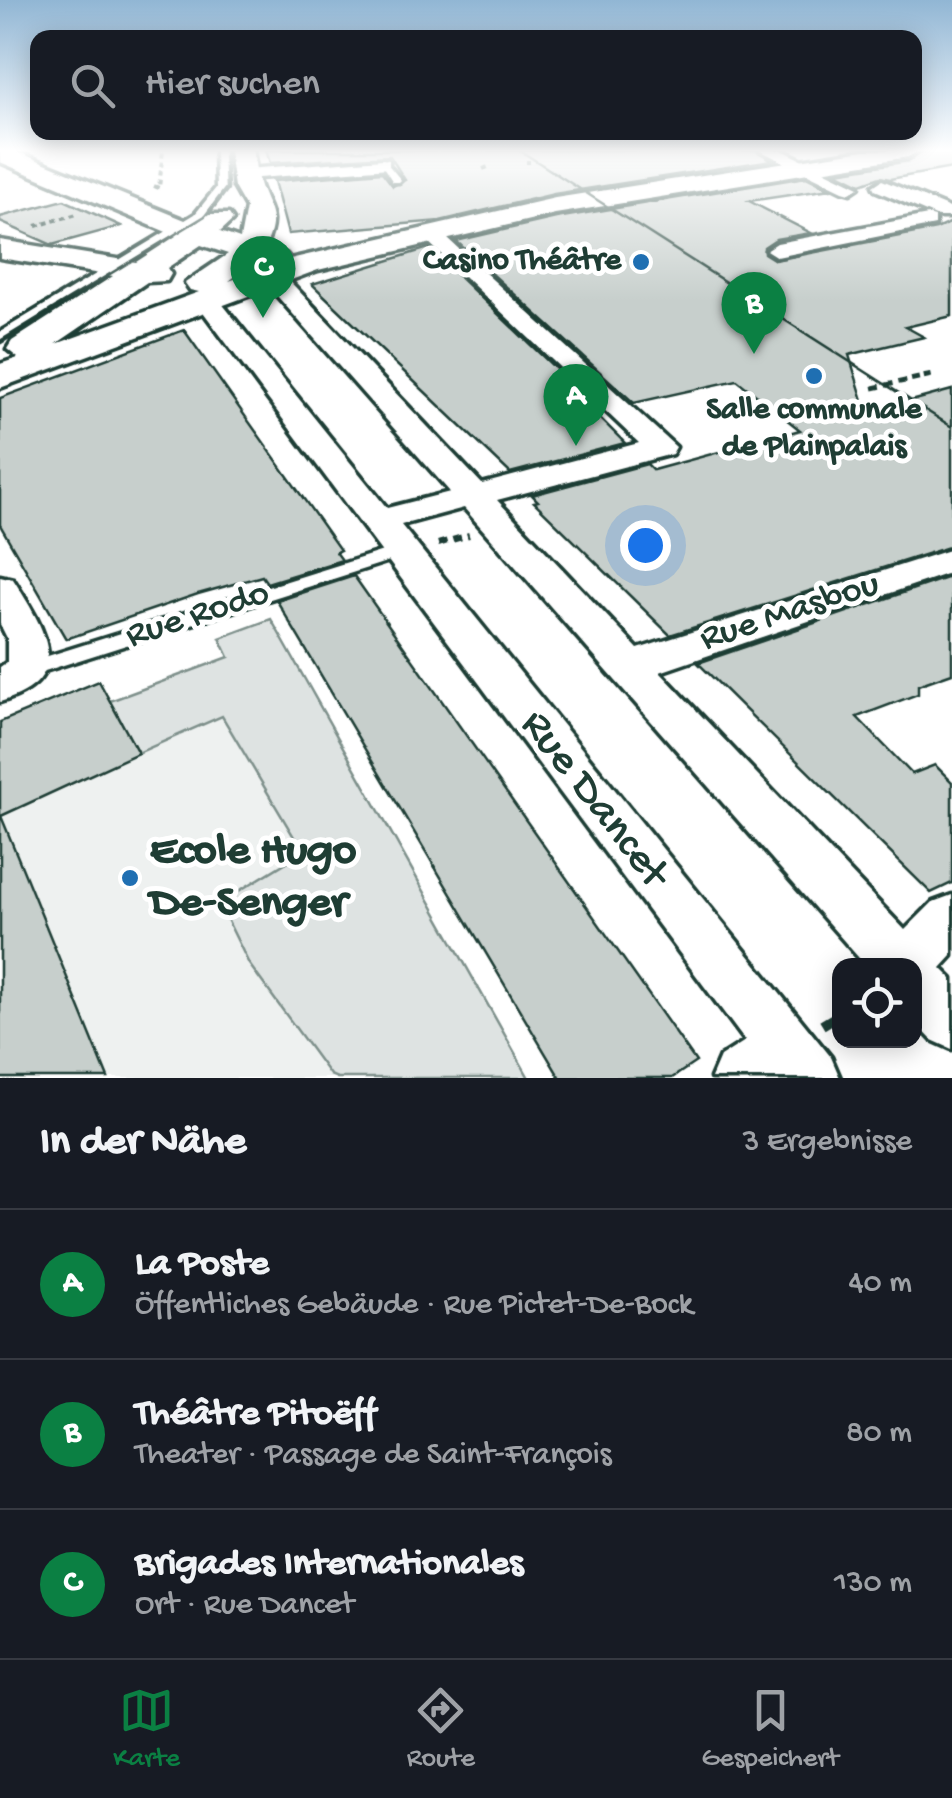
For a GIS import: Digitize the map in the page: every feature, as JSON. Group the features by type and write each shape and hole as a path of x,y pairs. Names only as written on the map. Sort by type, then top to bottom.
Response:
{"main road":[{"path":"115,200 192,232 265,274"},
{"path":"0,377 167,285 192,232 228,213 233,200"},
{"path":"254,200 260,218 265,274"},
{"path":"0,364 16,341 167,285 265,274 430,233 590,200"},
{"path":"192,232 238,233 260,218"},
{"path":"167,285 192,232"},
{"path":"0,249 167,285"}],"street":[{"path":"906,200 928,214"},
{"path":"777,250 928,214"},
{"path":"394,545 661,447 430,233"},
{"path":"265,274 897,958"},
{"name":"Rue Dancet","path":"167,285 394,545 780,1068"},
{"name":"Rue Masbou","path":"628,667 952,560"},
{"path":"0,588 30,652 13,679"},
{"path":"912,958 952,919"},
{"path":"922,988 952,1020"}],"lane":[{"path":"192,232 213,200"},
{"path":"16,341 167,285"},
{"name":"Rue Rodo","path":"13,679 394,545"}],"path":[{"path":"36,226 92,210"},
{"path":"873,388 932,375"},
{"path":"394,545 418,550 486,512"}],"shaded area":[{"path":"271,619 529,1078 337,1078 330,1075 249,964 219,903 303,852 222,716 138,753 110,701 229,657 220,638"},
{"name":"Ecole Hugo De-Senger","path":"99,681 138,753 222,716 303,853 220,902 329,1075 337,1078 0,1078 0,722"}],"building":[{"path":"65,200 121,226 52,245 0,222 0,217"},
{"path":"279,200 527,200 440,221 288,234"},
{"path":"664,200 754,200 749,201 811,233 776,239 764,247 764,253 775,260 936,229 952,222 952,316 906,327 924,337 849,355 867,413 952,390 952,546 670,635 534,502 538,501 532,495 647,464 653,470 800,430 737,380 634,403 456,241 556,218"},
{"path":"429,248 600,411 594,412 625,443 510,473 312,284"},
{"path":"184,330 340,550 336,552 342,560 267,583 262,576 198,594 66,639 0,525 0,398"},
{"path":"354,576 696,1062 672,1078 560,1078 277,601"},
{"path":"952,576 952,673 918,685 918,694 857,717 912,774 935,765 952,782 952,883 931,893 698,663"},
{"path":"99,681 138,753 1,816 108,1078 0,1078 0,722"}],"tram line":[{"path":"0,341 205,216 217,200"},
{"path":"598,200 952,427"}],"place":[{"name":"Casino Théâtre","path":"641,262"},
{"name":"Brigades Internationales","path":"263,318"},
{"name":"Théâtre Pitoëff","path":"754,354"},
{"name":"Salle communale de Plainpalais","path":"814,376"},
{"name":"La Poste","path":"576,446"},
{"name":"Ecole Hugo De-Senger","path":"130,878"}]}
